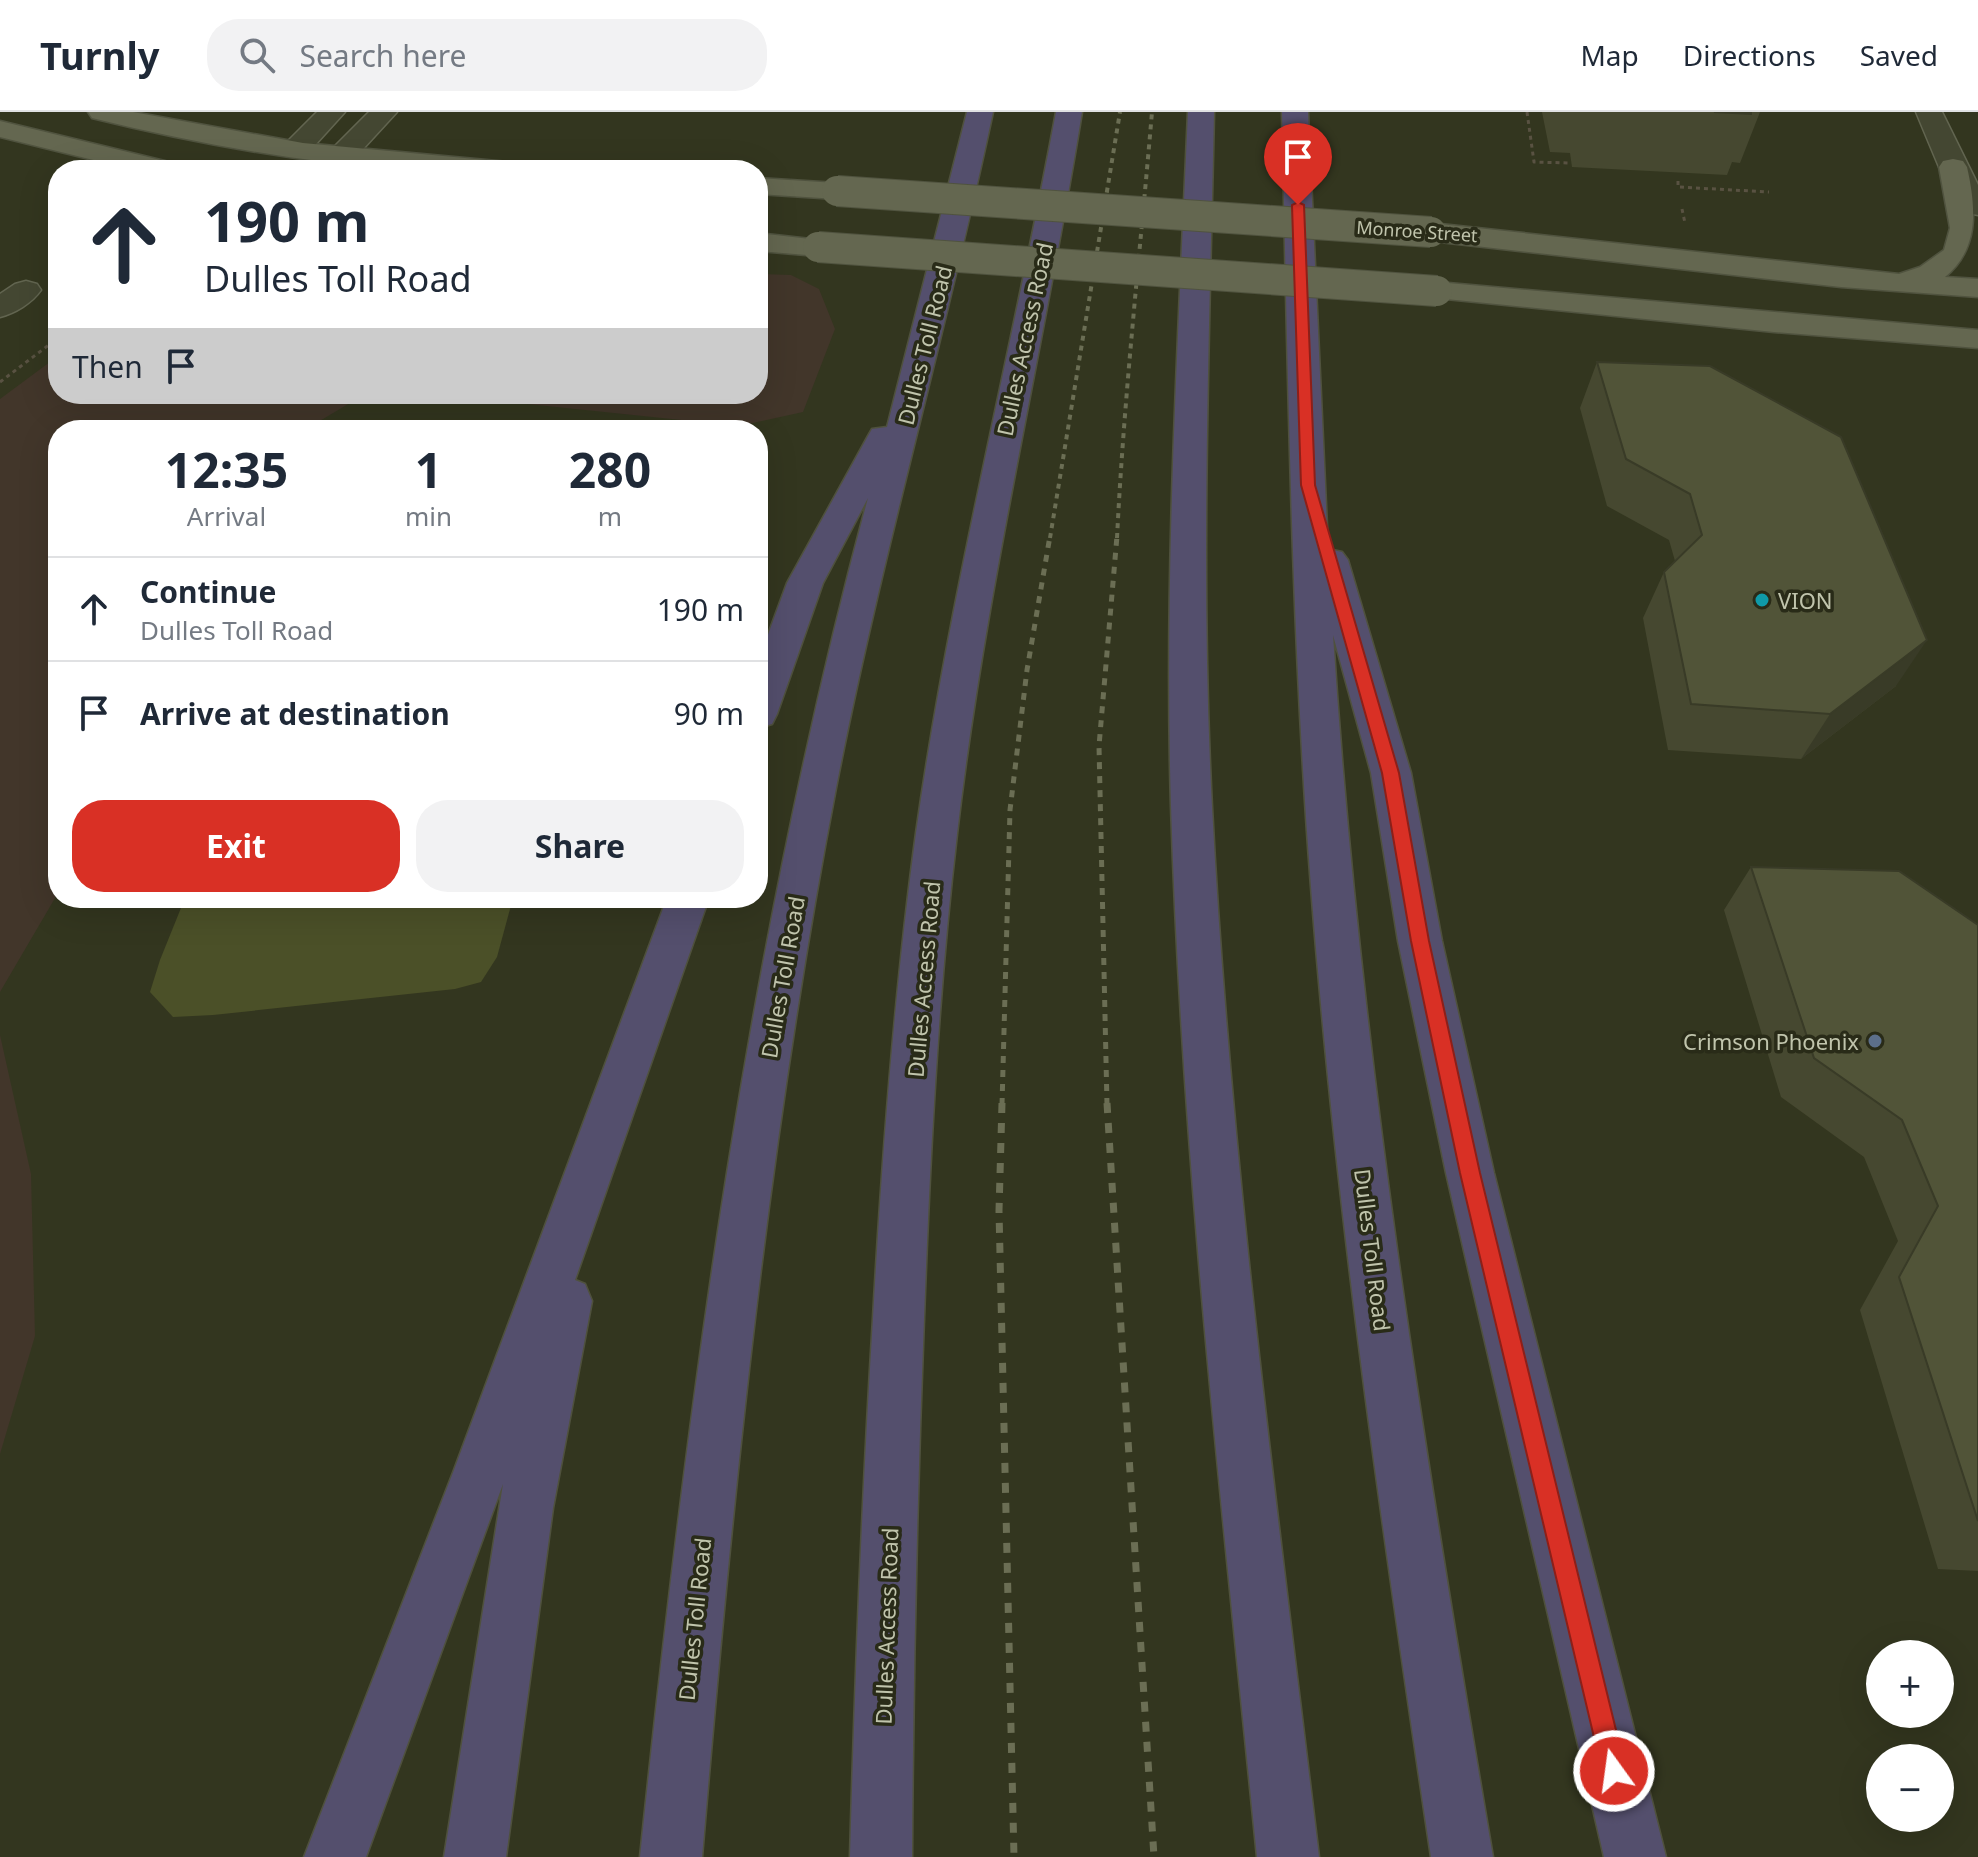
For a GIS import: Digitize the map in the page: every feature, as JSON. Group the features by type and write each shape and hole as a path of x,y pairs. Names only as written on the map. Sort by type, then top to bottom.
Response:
{"highway":[{"name":"Dulles Toll Road","path":"671,1857 707,1495 753,1151 789,928 841,668 917,374 980,112"},
{"name":"Dulles Access Road","path":"881,1857 882,1728 902,1245 928,904 946,764 982,544 1069,112"},
{"path":"1201,112 1187,656 1197,909 1226,1275 1288,1857"},
{"name":"Dulles Toll Road","path":"1295,112 1308,485 1332,886 1366,1202 1415,1553 1462,1857"},
{"path":"768,686 805,583 917,374"},
{"path":"1308,485 1391,773 1420,941 1470,1173 1635,1857"},
{"path":"335,1857 481,1470 684,908"},
{"path":"475,1857 509,1614 554,1355 622,1077"}],"main road":[{"path":"101,112 184,132 397,160"},
{"path":"0,129 126,160"},
{"path":"1898,283 1943,271 1960,261 1966,252 1967,232 1953,167"},
{"name":"Monroe Street","path":"768,187 1551,242 1898,283 1978,288"},
{"path":"768,243 1437,291 1978,339"}],"street":[{"path":"296,149 332,112"},
{"path":"342,155 384,112"},
{"path":"1929,112 1953,167 1978,207"},
{"path":"0,308 26,290"}],"path":[{"path":"1527,112 1534,162 1569,163"},
{"path":"1678,181 1678,187 1769,192"},
{"path":"0,382 48,346"}],"shaded area":[{"path":"768,274 791,275 819,289 835,329 803,412 766,420 681,420 526,404 768,404"},
{"path":"48,363 48,404 348,404 321,420 48,420 49,908 0,992 0,399"},
{"path":"181,908 510,908 497,957 481,982 455,989 173,1017 150,992"},
{"path":"0,1035 31,1174 35,1336 0,1454"}],"building":[{"name":"VION","path":"1597,362 1710,366 1841,437 1927,640 1830,714 1691,704 1664,572 1702,535 1690,494 1626,459"},
{"path":"1751,867 1899,871 1978,925 1978,1521 1899,1277 1938,1206 1902,1120 1814,1058"}],"railway":[{"path":"1050,538 1120,112"},
{"path":"1117,538 1152,112"},
{"path":"1002,1105 1010,810 1027,670 1050,536"},
{"path":"1107,1105 1099,746 1117,536"},
{"path":"1002,1103 999,1211 1014,1857"},
{"path":"1107,1103 1154,1857"}],"place":[{"name":"VION","path":"1762,600"},
{"name":"Crimson Phoenix","path":"1875,1041"}],"route":[{"path":"1298,205 1308,485 1391,773 1420,941 1470,1173 1614,1771"}]}
